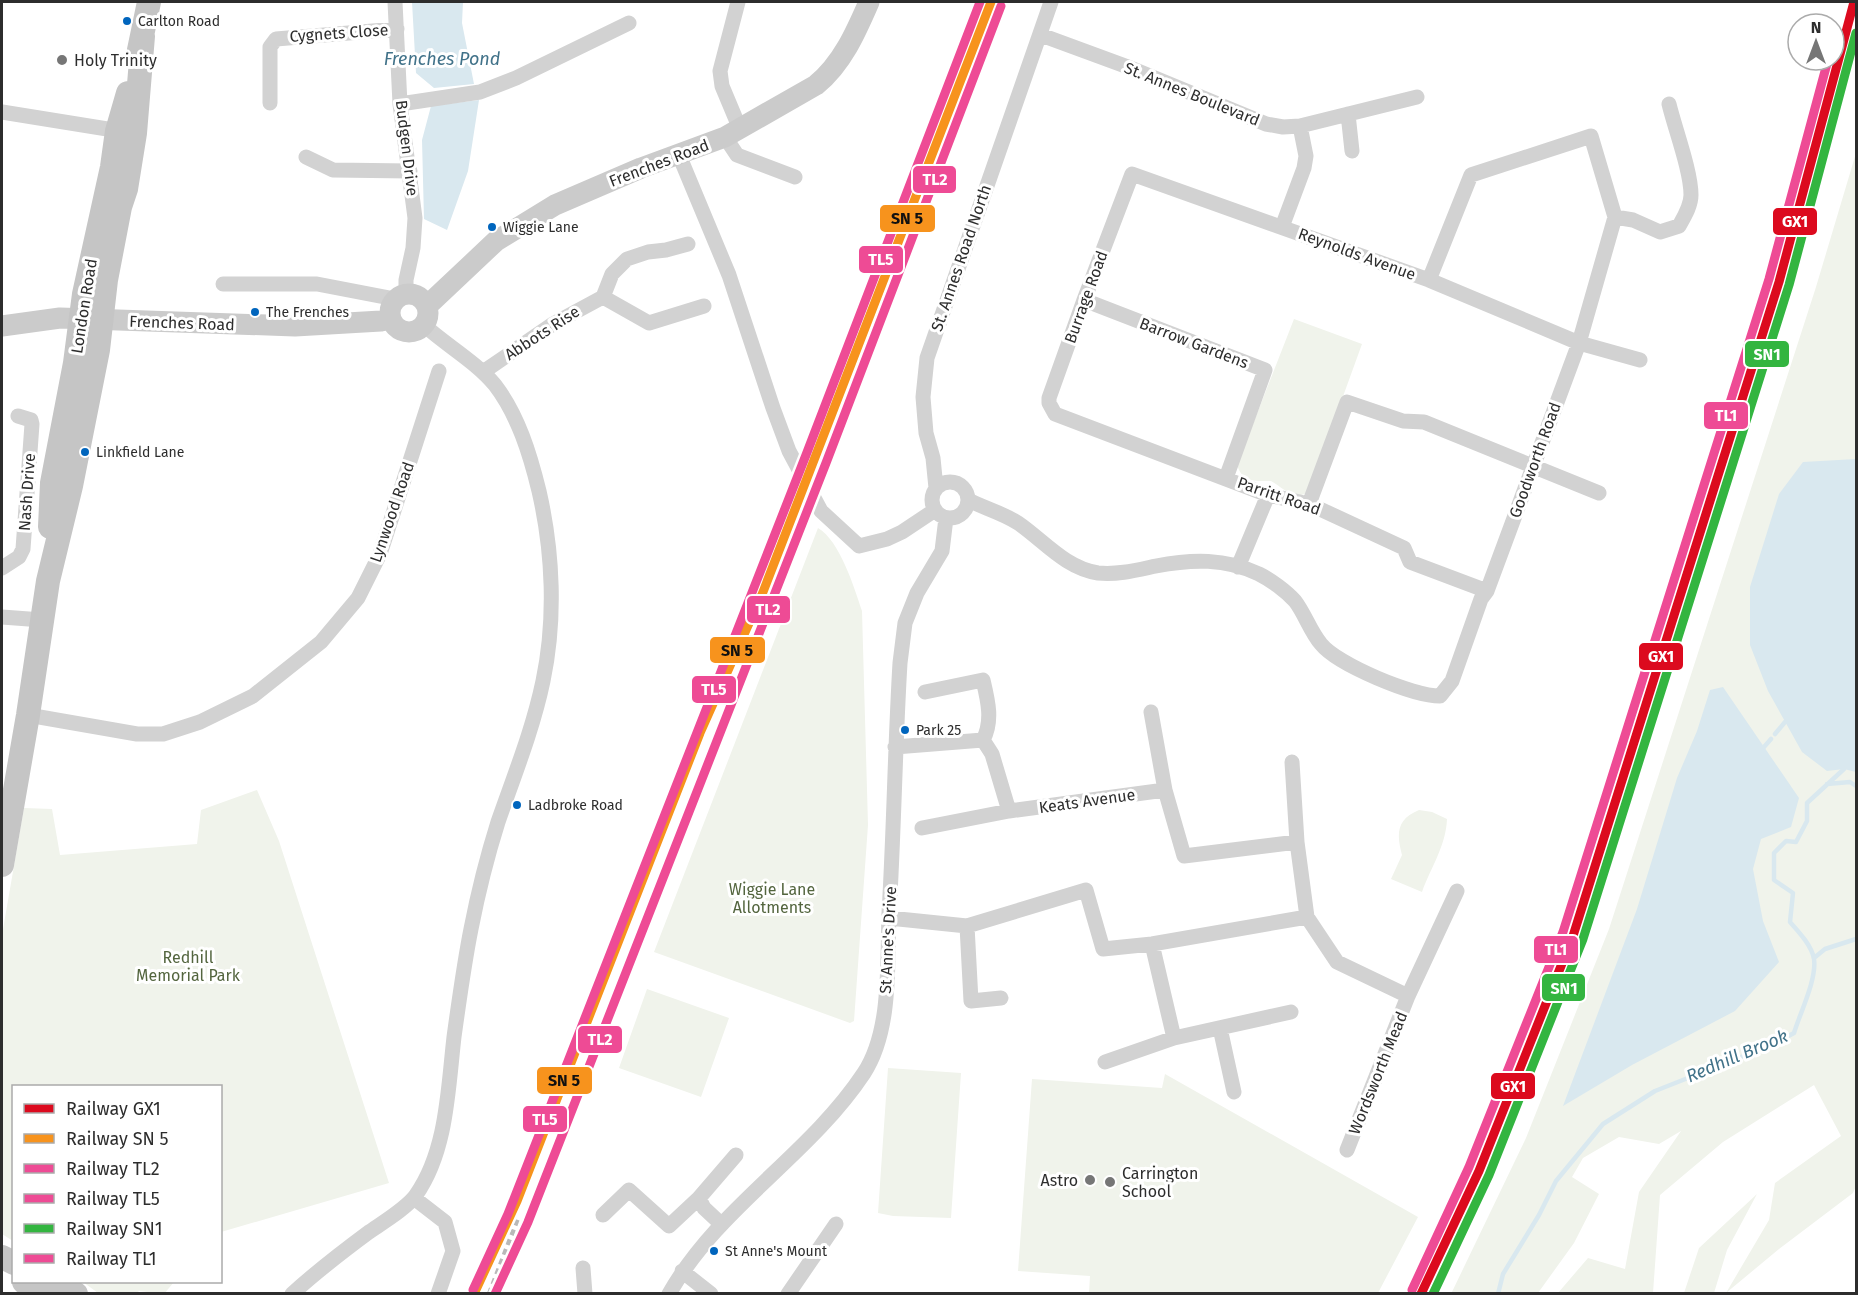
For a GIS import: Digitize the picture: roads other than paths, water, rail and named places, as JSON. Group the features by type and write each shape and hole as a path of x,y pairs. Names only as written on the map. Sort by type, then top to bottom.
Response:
{"main road":[{"name":"London Road","path":"2,865 48,580 71,486 98,350 91,319 106,280 120,207 126,189 126,132 149,2"},
{"path":"28,1283 48,1293"},
{"path":"58,1283 76,1293"}],"street":[{"name":"Budgen Drive","path":"396,2 400,104 415,218 413,249 406,280 397,304"},
{"path":"738,2 720,71 737,155 795,177"},
{"name":"Frenches Road","path":"425,315 496,241 555,204 733,133 816,85 826,77 848,47 869,2"},
{"name":"St. Annes Road North","path":"936,488 933,458 926,433 923,397 927,358 1051,2"},
{"path":"400,104 480,92 516,78 629,23"},
{"name":"Cygnets Close","path":"270,103 270,47 276,39 397,29"},
{"name":"St. Annes Boulevard","path":"1041,35 1128,67 1266,124 1283,127 1300,126 1417,97"},
{"path":"1429,280 1471,175 1591,136 1615,217 1633,220 1660,232 1678,226 1691,197 1669,104"},
{"path":"2,112 126,132"},
{"path":"1348,114 1352,151"},
{"path":"1282,226 1304,168 1306,156 1300,126"},
{"path":"680,155 729,275 772,408 789,451 820,511 859,546 887,539 941,514 960,515 967,507 968,500 963,488 954,482 946,482 936,488 932,496 941,514"},
{"path":"306,157 333,170 410,171"},
{"name":"Reynolds Avenue","path":"1132,174 1429,280 1579,343 1640,360"},
{"name":"Burrage Road","path":"1060,417 1052,408 1049,398 1132,174"},
{"name":"Goodworth Road","path":"1238,567 1259,574 1295,602 1322,646 1339,659 1400,687 1428,696 1440,696 1452,681 1579,343 1615,217"},
{"path":"688,244 627,259 612,274 603,297 649,323 704,306"},
{"path":"223,284 317,284 397,304 418,297 425,315 483,372 506,402 527,448 534,472 549,551 551,608 542,684 497,826 471,927 437,1152 425,1181 414,1198 323,1266 291,1293"},
{"name":"Abbots Rise","path":"483,372 553,324 603,297"},
{"name":"Barrow Gardens","path":"1084,300 1265,370 1226,478"},
{"path":"397,304 400,330 409,332 425,315"},
{"name":"Frenches Road","path":"91,319 296,326 381,321 397,304"},
{"path":"2,326 29,321 91,319"},
{"name":"Lynwood Road","path":"28,715 137,734 163,734 200,722 253,696 321,642 358,598 380,554 439,371"},
{"path":"1309,504 1347,402 1403,422 1424,422 1599,493"},
{"name":"Nash Drive","path":"2,568 19,557 23,549 32,424 31,420 18,416"},
{"name":"Parritt Road","path":"1060,417 1268,495 1309,504 1404,548 1410,562 1486,591"},
{"path":"968,500 1017,522 1047,548 1075,565 1097,573 1121,573 1166,564 1208,560 1238,567 1268,495"},
{"name":"St Anne's Drive","path":"669,1293 682,1271 720,1223 812,1136 845,1098 865,1071 881,1033 889,918 900,663 905,623 917,592 942,551 941,514"},
{"path":"2,617 42,620"},
{"path":"925,692 983,680 989,708 989,729 983,740"},
{"path":"1151,712 1164,790 1184,856 1298,842"},
{"path":"895,747 983,740"},
{"path":"983,740 992,754 1010,811"},
{"path":"889,918 967,926 1086,890 1104,949 1152,944 1307,917 1292,762"},
{"name":"Keats Avenue","path":"922,828 1010,811 1164,790"},
{"name":"Wordsworth Mead","path":"1347,1150 1408,996 1457,891"},
{"name":"Wordsworth Mead","path":"1307,917 1337,962 1408,996"},
{"path":"967,926 971,1001 1001,998"},
{"path":"1152,944 1174,1038"},
{"path":"1105,1062 1174,1038 1291,1012"},
{"path":"1221,1028 1234,1092"},
{"path":"603,1215 628,1190 669,1226 699,1198 736,1155"},
{"path":"414,1198 445,1222 453,1251 438,1293"},
{"path":"699,1198 704,1208 720,1223"},
{"path":"788,1293 836,1224"},
{"path":"583,1268 585,1293"},
{"path":"682,1271 711,1293"}],"water":[{"name":"Frenches Pond","path":"412,2 463,2 462,23 474,84 434,88 416,73"},
{"path":"479,100 468,171 447,230 424,219 422,140 431,106"},
{"path":"1856,459 1856,772 1844,769 1827,771 1802,752 1768,691 1750,645 1750,587 1779,494 1803,462"},
{"path":"1723,687 1799,798 1791,827 1761,839 1753,869 1763,921 1779,962 1735,1011 1632,1065 1563,1106 1637,909 1677,778 1697,731 1710,690"}],"waterway":[{"path":"1775,734 1785,722"},
{"path":"1764,747 1771,739"},
{"name":"Redhill Brook","path":"1498,1294 1503,1274 1539,1215 1556,1181 1603,1124 1655,1091 1774,1044 1794,1033 1811,986 1814,959 1808,944 1790,922 1793,893 1774,880 1774,853 1786,841 1796,842 1807,821 1807,803 1844,769"},
{"name":"Redhill Brook","path":"1827,784 1850,782 1856,786"},
{"path":"1814,958 1825,949 1856,939"}],"railway":[{"path":"489,1294 518,1218"}],"rail line":[{"name":"TL5","path":"473,1290 508,1214 806,455 980,2"},
{"name":"GX1","path":"1421,1294 1479,1171 1573,936 1779,282 1854,2"},
{"name":"TL2","path":"495,1294 528,1222 826,463 1001,6"},
{"name":"SN1","path":"1433,1294 1489,1175 1583,939 1789,285 1856,33"},
{"name":"TL1","path":"1412,1290 1469,1167 1563,932 1769,279 1825,72"}],"place":[{"name":"Carlton Road","path":"127,21"},
{"name":"Holy Trinity","path":"62,60"},
{"name":"Wiggie Lane","path":"492,227"},
{"name":"The Frenches","path":"255,312"},
{"name":"Linkfield Lane","path":"85,452"},
{"name":"Park 25","path":"905,730"},
{"name":"Ladbroke Road","path":"517,805"},
{"name":"Astro","path":"1090,1180"},
{"name":"Carrington School","path":"1110,1182"},
{"name":"St Anne's Mount","path":"714,1251"}],"park label":[{"name":"Wiggie Lane Allotments","path":"772,898"},
{"name":"Redhill Memorial Park","path":"188,966"}]}
